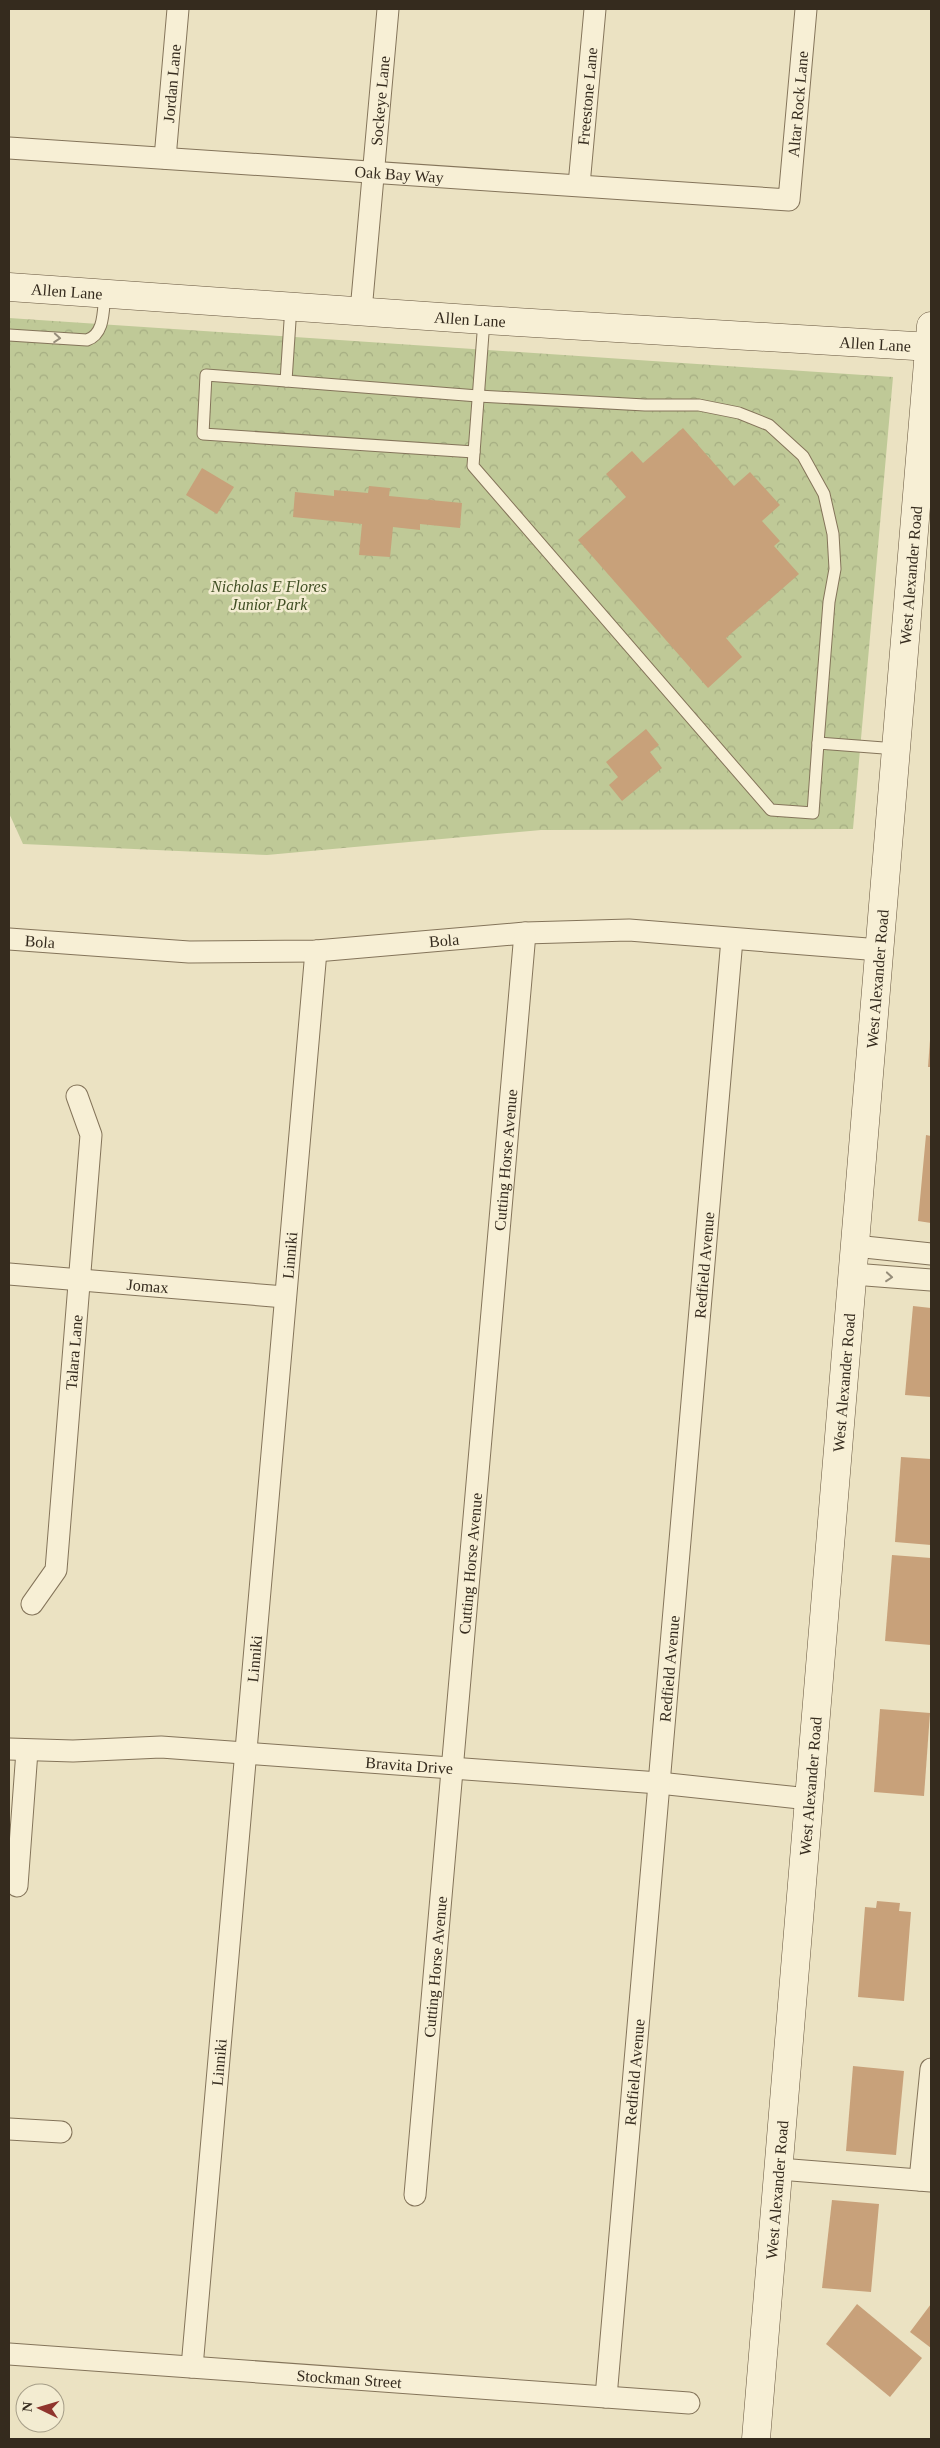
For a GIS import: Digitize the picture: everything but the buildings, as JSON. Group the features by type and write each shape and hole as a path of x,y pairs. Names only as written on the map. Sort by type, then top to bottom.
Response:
{"main road":[{"name":"Allen Lane","path":"9,287 484,320 931,340"},
{"name":"West Alexander Road","path":"756,2439 931,340"}],"street":[{"name":"Jordan Lane","path":"165,158 178,9"},
{"name":"Sockeye Lane","path":"361,311 388,9"},
{"name":"Freestone Lane","path":"579,185 594,9"},
{"name":"Altar Rock Lane","path":"789,200 806,9"},
{"name":"Oak Bay Way","path":"9,148 789,200"},
{"name":"Bola","path":"9,939 189,952 316,951 525,933 629,930 880,950"},
{"name":"Cutting Horse Avenue","path":"416,2196 525,933"},
{"name":"Redfield Avenue","path":"606,2397 732,939"},
{"name":"Linniki","path":"192,2368 316,951"},
{"name":"Talara Lane","path":"32,1604 56,1570 91,1135 77,1096"},
{"path":"856,1246 928,1267"},
{"path":"853,1274 928,1267"},
{"name":"Jomax","path":"9,1274 285,1297"},
{"name":"Bravita Drive","path":"18,1750 73,1751 161,1747 659,1783 809,1799"},
{"path":"17,1886 18,1750"},
{"path":"779,2169 925,2181 931,2069"},
{"path":"9,2129 61,2132"},
{"name":"Stockman Street","path":"9,2354 689,2403"}],"lane":[{"path":"9,335 87,340 94,338 100,331 105,293"},
{"path":"286,381 291,306"},
{"path":"474,452 204,434 206,375 478,396 645,405 699,405 739,413 769,425 804,456 824,494 833,534 835,569 829,602 813,813 771,810 473,466 474,452 478,396 484,320"},
{"path":"818,743 897,749"}],"green space":[{"name":"Nicholas E Flores Junior Park","path":"9,318 893,377 853,829 541,830 267,855 23,844 9,813"}]}
